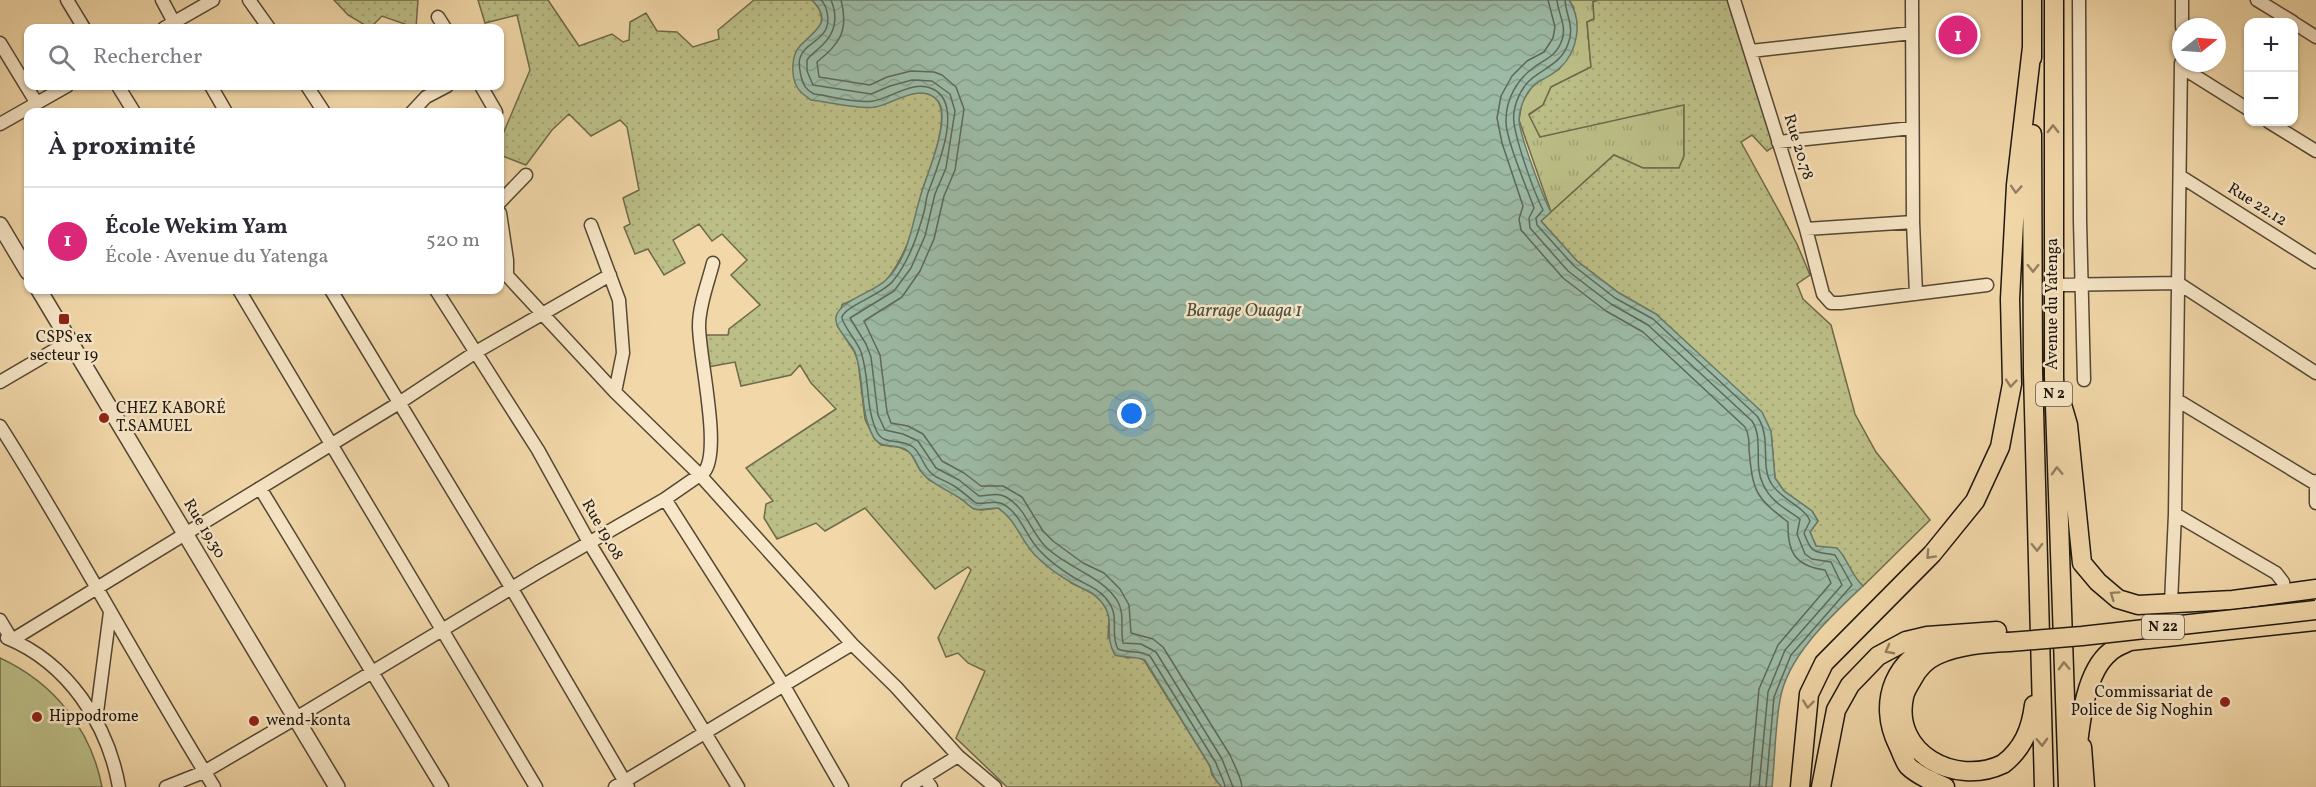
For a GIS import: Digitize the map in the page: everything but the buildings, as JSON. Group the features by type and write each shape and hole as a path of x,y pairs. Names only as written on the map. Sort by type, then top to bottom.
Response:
{"main road":[{"name":"Avenue du Yatenga","path":"2032,0 2033,372 2044,787"},
{"name":"Avenue du Yatenga","path":"2054,0 2054,376 2070,787"},
{"path":"1800,787 1809,694 1824,663 1932,554 1975,501 2000,447 2012,384 2010,299 2016,185 2032,47"},
{"path":"2054,376 2068,426 2082,562 2098,582 2118,599 2138,605 2233,600 2316,589"},
{"name":"N 22","path":"2009,636 2316,601"},
{"name":"N 22","path":"2009,636 2094,635 2316,610"},
{"path":"2070,787 2089,687 2098,664 2110,651 2130,641 2316,621"},
{"path":"1821,787 1836,710 1850,685 1878,656 1906,641 1927,636 1966,632 2009,636"},
{"path":"1945,787 1908,765 1893,735 1889,711 1891,687 1910,657 1931,644 1966,632"},
{"path":"2009,636 1936,655 1917,671 1904,695 1902,714 1907,735 1920,757 1941,772 1970,778 1994,771 2022,745 2033,718 2040,655"},
{"path":"2081,723 2085,787"}],"street":[{"path":"67,0 82,24"},
{"path":"162,0 171,24"},
{"path":"177,24 213,0"},
{"path":"249,0 265,24"},
{"name":"Rue 20.78","path":"1734,0 1806,228 1823,294 1831,303 1916,294"},
{"path":"1912,0 1912,222 1916,294 1987,285"},
{"path":"2079,0 2084,380"},
{"path":"2182,0 2182,18"},
{"path":"2257,0 2285,18"},
{"path":"438,17 442,24"},
{"path":"2298,26 2316,37"},
{"path":"1751,51 1912,33"},
{"path":"0,43 24,82"},
{"path":"2171,603 2175,514 2181,72"},
{"path":"2192,72 2244,106"},
{"path":"29,90 36,102"},
{"path":"26,108 59,90"},
{"path":"120,90 132,108"},
{"path":"213,90 224,108"},
{"path":"310,90 321,108"},
{"path":"416,108 426,97 439,90"},
{"path":"483,90 494,108"},
{"path":"0,124 24,109"},
{"path":"2275,126 2316,151"},
{"path":"1778,142 1912,128"},
{"path":"504,198 526,175"},
{"name":"Rue 22.12","path":"2180,176 2316,262"},
{"path":"1806,228 1912,222"},
{"path":"0,225 24,265"},
{"path":"591,225 620,300 623,336 622,368 615,393"},
{"path":"504,240 507,260 504,269"},
{"path":"166,787 204,772 590,544 700,475 709,466 711,438 699,325 713,263"},
{"path":"504,273 615,393 700,475 852,644 896,687 958,756 995,787"},
{"path":"6,638 95,588 260,488 399,403 476,351 610,275"},
{"path":"2053,285 2178,283 2316,373"},
{"name":"Rue 19.30","path":"41,294 337,787"},
{"path":"242,294 536,787"},
{"path":"333,294 512,588 622,785 852,644"},
{"name":"Rue 19.08","path":"439,294 538,450 590,544 738,787"},
{"path":"0,382 70,340"},
{"path":"2176,400 2316,483 2316,503"},
{"path":"0,426 33,478 95,588 214,787"},
{"path":"260,488 442,787"},
{"path":"665,499 783,686 842,787"},
{"path":"2175,514 2276,573 2283,582 2285,592"},
{"path":"96,720 110,612"},
{"path":"0,620 6,638 56,670 82,698 96,720 109,748 119,787"},
{"path":"908,787 927,782 958,756"}],"green space":[{"path":"334,0 418,0 416,24 405,24 382,16 374,24 363,24 348,15"},
{"path":"478,0 548,0 579,46 612,34 623,42 629,40 630,22 646,13 657,31 677,32 693,47 719,39 718,30 754,0 812,0 818,7 822,19 813,36 800,46 837,103 874,107 916,93 931,95 938,101 941,112 939,138 904,252 884,282 842,305 837,325 858,361 865,419 874,438 881,445 899,447 910,452 920,470 929,480 952,492 974,509 998,508 1007,514 1071,583 1091,592 1102,602 1109,618 1108,637 1127,658 1137,657 1144,660 1210,766 1212,775 1222,787 1007,787 956,738 985,671 968,663 958,653 946,657 938,638 971,570 968,567 935,589 865,508 825,531 816,523 777,539 764,518 766,504 773,501 746,468 836,409 811,383 800,365 791,375 741,386 735,362 702,368 700,335 728,335 729,329 760,305 731,275 747,260 722,234 712,241 699,224 673,240 685,263 664,275 648,249 635,254 624,227 630,224 623,198 639,190 627,127 620,120 591,136 569,114 552,130 526,165 504,157 504,132 530,70 517,15 485,23"},
{"path":"1569,0 1598,0 1593,2 1594,19 1587,22 1591,67 1551,87 1543,105 1529,114 1540,137 1684,104 1684,156 1679,168 1643,168 1614,155 1551,212 1519,120 1522,102 1531,88 1542,78 1559,69 1574,8"},
{"path":"1598,0 1732,0 1775,146 1767,151 1752,135 1741,142 1797,244 1810,275 1797,284 1803,299 1831,325 1855,414 1876,452 1930,520 1863,586 1853,577 1843,555 1816,546 1810,532 1818,521 1812,511 1784,491 1775,478 1771,431 1691,347 1656,314 1619,293 1577,261 1541,221 1614,155 1643,168 1679,168 1684,156 1684,105 1540,137 1529,115 1543,105 1551,87 1591,67 1587,22 1594,19 1593,2"},
{"name":"Hippodrome","path":"0,658 37,681 67,710 89,746 102,787 0,787"}],"water":[{"name":"Barrage Ouaga 1","path":"812,0 1569,0 1577,26 1571,53 1560,68 1531,89 1522,104 1519,116 1527,152 1551,212 1541,221 1577,261 1619,293 1656,314 1762,412 1771,431 1775,478 1784,491 1812,511 1818,521 1810,532 1816,546 1837,548 1863,586 1812,637 1784,684 1777,721 1772,787 1222,787 1214,778 1210,766 1145,660 1115,655 1110,642 1108,612 1098,598 1050,568 1032,552 1010,519 998,508 980,510 972,508 927,478 908,451 884,445 876,441 873,436 866,416 855,352 840,330 836,317 843,306 886,280 901,260 938,144 941,131 941,109 938,101 924,93 907,95 868,108 811,100 803,94 795,82 793,66 797,50 822,20 822,14"}],"place":[{"name":"École Wekim Yam","path":"1958,35"},
{"name":"CSPS ex secteur 19","path":"64,319"},
{"name":"CHEZ KABORÉ T.SAMUEL","path":"104,418"},
{"name":"Commissariat de Police de Sig Noghin","path":"2225,702"},
{"name":"Hippodrome","path":"37,717"},
{"name":"wend-konta","path":"254,721"}]}
